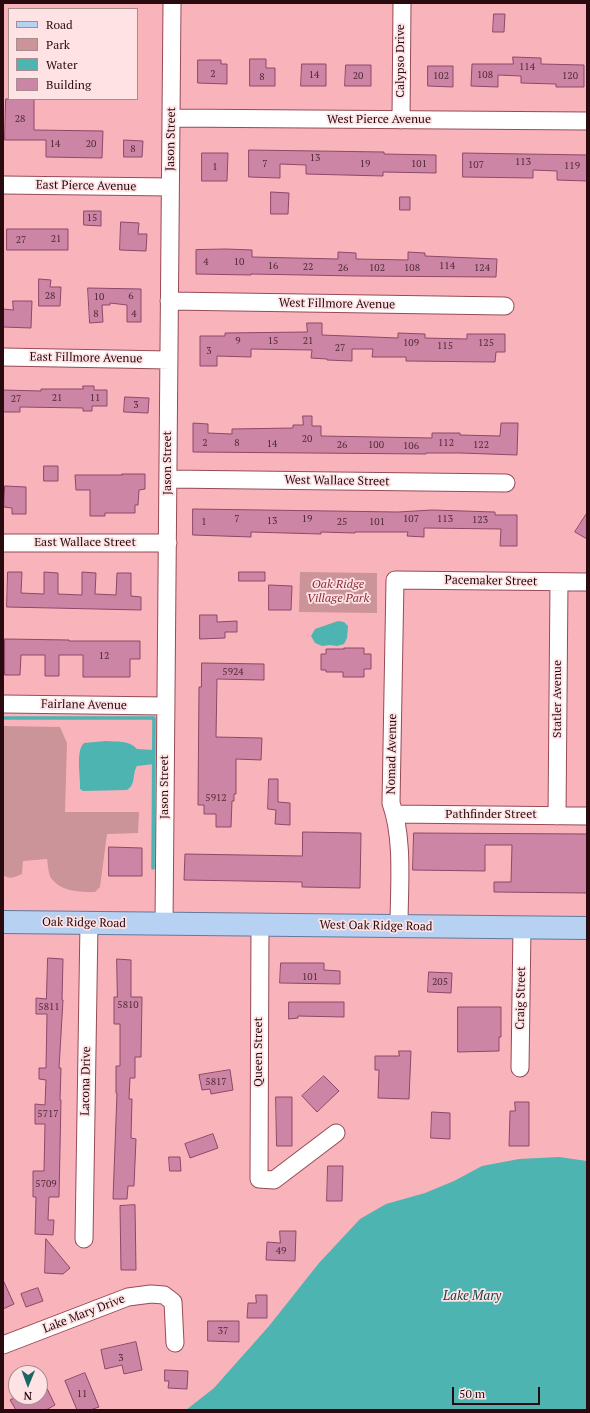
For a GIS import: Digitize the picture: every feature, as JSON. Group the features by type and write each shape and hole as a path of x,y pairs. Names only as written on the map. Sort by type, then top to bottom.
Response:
{"main road":[{"name":"Oak Ridge Road","path":"3,922 164,924"},
{"name":"West Oak Ridge Road","path":"164,924 587,928"}],"street":[{"name":"Jason Street","path":"164,924 172,3"},
{"name":"Calypso Drive","path":"401,120 402,3"},
{"name":"West Pierce Avenue","path":"172,118 587,121"},
{"name":"East Pierce Avenue","path":"3,185 170,187"},
{"name":"West Fillmore Avenue","path":"169,301 505,306"},
{"name":"East Fillmore Avenue","path":"3,357 169,360"},
{"name":"West Wallace Street","path":"168,479 506,483"},
{"name":"East Wallace Street","path":"3,543 168,543"},
{"name":"Pacemaker Street","path":"395,580 587,582"},
{"name":"Nomad Avenue","path":"395,580 391,803 395,814 399,837 400,926"},
{"name":"Statler Avenue","path":"557,816 560,582"},
{"name":"Fairlane Avenue","path":"3,704 166,706"},
{"name":"Pathfinder Street","path":"395,814 587,816"},
{"name":"Lacona Drive","path":"84,1238 89,923"},
{"name":"Queen Street","path":"260,924 259,1179 274,1180 336,1133"},
{"name":"Craig Street","path":"520,1068 522,928"},
{"name":"Lake Mary Drive","path":"3,1345 128,1297 151,1294 164,1295 173,1302 175,1343"}],"green space":[{"name":"Oak Ridge Village Park","path":"300,572 377,573 377,613 299,612"},
{"path":"3,726 60,727 67,743 65,812 139,812 138,833 107,834 100,887 95,892 65,889 55,883 50,876 47,859 23,861 22,874 10,878 3,875"}],"water":[{"path":"338,621 344,622 348,626 347,638 344,644 337,646 322,646 315,643 311,636 315,629"},
{"path":"106,741 127,743 137,749 154,750 154,764 137,766 132,785 127,790 83,791 80,789 79,768 79,756 82,746 84,743"},
{"name":"Lake Mary","path":"559,1157 587,1161 587,1410 186,1410 214,1388 269,1326 319,1263 360,1219 386,1204 425,1193 454,1181 482,1166 519,1159"}],"building":[{"path":"494,14 505,14 504,32 493,32"},
{"path":"513,57 541,58 541,64 584,65 584,87 556,87 556,84 521,83 521,76 498,75 498,87 471,86 472,64 513,64"},
{"path":"250,59 266,59 266,68 275,68 275,86 250,86"},
{"path":"198,60 221,60 221,64 227,64 227,84 198,83"},
{"path":"302,64 326,64 326,86 301,86"},
{"path":"346,65 371,65 371,86 345,86"},
{"path":"428,66 453,66 453,87 428,86"},
{"path":"6,99 34,100 34,130 103,131 102,158 46,157 46,140 5,140"},
{"path":"124,140 143,141 142,157 124,157"},
{"path":"249,150 384,152 384,154 436,155 436,173 383,172 383,176 306,174 306,165 280,164 280,178 249,177"},
{"path":"202,153 228,153 227,181 202,181"},
{"path":"463,153 587,155 587,181 557,180 557,171 533,170 533,178 463,177"},
{"path":"271,192 289,193 288,214 271,214"},
{"path":"400,197 410,197 410,210 400,210"},
{"path":"84,211 101,211 101,226 84,225"},
{"path":"121,222 139,223 138,234 147,234 146,251 120,250"},
{"path":"7,229 68,229 68,250 7,250"},
{"path":"196,250 252,250 252,257 338,259 338,252 356,253 356,259 408,260 408,252 425,253 425,256 497,259 496,277 196,274"},
{"path":"39,279 51,280 50,287 61,287 60,306 39,306"},
{"path":"88,288 141,289 141,322 127,322 127,305 110,303 110,305 102,305 103,322 90,323"},
{"path":"13,301 32,301 31,328 3,327 3,309 13,310"},
{"path":"307,323 322,323 322,335 398,338 398,333 425,334 425,338 467,339 467,334 505,334 505,352 496,352 495,362 406,361 406,357 372,357 373,349 352,349 352,361 311,358 312,350 251,349 251,357 217,356 217,366 200,366 200,336 225,336 225,333 307,332"},
{"path":"83,386 94,386 94,390 107,390 107,406 92,406 92,411 83,411 83,408 20,407 20,412 3,412 3,390 41,391 41,389 83,389"},
{"path":"125,397 149,398 148,413 124,412"},
{"path":"303,416 312,416 312,426 321,426 321,436 432,438 432,433 460,433 460,435 500,436 501,423 518,423 517,455 460,453 193,452 193,423 208,424 208,433 232,434 232,429 293,428 293,425 303,425"},
{"path":"44,466 58,466 58,481 44,481"},
{"path":"145,474 145,489 139,490 138,505 135,505 135,513 105,513 105,516 90,516 90,490 76,490 75,475"},
{"path":"5,486 26,487 26,514 12,514 12,508 4,507"},
{"path":"193,509 398,512 432,510 495,512 495,515 517,515 517,546 500,546 501,529 424,528 424,537 407,536 408,532 321,532 321,534 251,532 251,537 193,535"},
{"path":"587,513 587,539 575,532"},
{"path":"8,572 22,572 21,593 44,594 44,572 58,573 58,594 82,595 82,572 96,573 95,594 116,595 117,573 131,573 131,596 141,597 141,610 7,607"},
{"path":"239,572 265,572 265,581 239,581"},
{"path":"269,585 292,586 291,610 269,610"},
{"path":"200,615 217,615 217,622 237,621 237,632 225,632 225,638 200,639"},
{"path":"5,639 140,641 140,659 130,659 130,677 83,677 83,655 59,655 59,676 45,676 45,655 21,655 20,675 5,675"},
{"path":"364,648 364,654 371,654 371,669 364,669 364,677 343,677 343,672 326,672 326,670 321,670 321,654 326,654 326,649"},
{"path":"202,663 264,664 264,680 217,679 216,737 262,738 261,760 236,759 236,794 234,794 234,801 232,801 231,827 216,827 216,814 204,814 204,805 198,805 199,687 201,687"},
{"path":"269,779 278,779 278,802 290,803 290,825 275,824 276,810 268,809"},
{"path":"303,832 361,833 360,888 302,887 302,882 184,880 185,854 302,856"},
{"path":"414,833 587,834 587,893 494,892 494,882 511,882 512,845 485,845 485,871 413,870"},
{"path":"109,847 142,848 142,876 109,876"},
{"path":"48,958 63,959 63,1000 59,1068 61,1068 61,1100 59,1197 49,1197 48,1220 54,1220 53,1235 35,1234 36,1197 33,1197 33,1171 44,1171 45,1124 35,1124 35,1104 45,1105 46,1080 39,1079 39,1068 46,1068 47,1014 36,1014 36,998 46,999"},
{"path":"117,959 131,960 131,997 142,997 141,1057 135,1057 135,1078 130,1078 129,1099 132,1099 131,1138 136,1139 134,1186 128,1186 127,1199 113,1199 117,1093 116,1066 120,1066 120,1024 114,1024 114,997 117,997"},
{"path":"281,963 324,963 324,970 340,971 340,984 280,983"},
{"path":"429,972 452,973 451,993 428,992"},
{"path":"289,1002 344,1002 344,1017 298,1016 298,1018 289,1019"},
{"path":"458,1007 501,1007 501,1037 499,1037 499,1051 458,1052"},
{"path":"399,1051 411,1051 409,1099 378,1098 379,1070 375,1070 375,1056 399,1056"},
{"path":"230,1070 233,1090 211,1094 210,1089 202,1090 199,1075"},
{"path":"324,1076 339,1091 317,1112 302,1096"},
{"path":"276,1097 292,1097 292,1146 277,1146"},
{"path":"515,1102 529,1102 529,1146 509,1146 510,1111 515,1111"},
{"path":"432,1112 450,1113 450,1139 431,1138"},
{"path":"213,1134 218,1148 190,1158 185,1144"},
{"path":"169,1157 180,1157 181,1171 170,1171"},
{"path":"328,1166 343,1166 342,1201 327,1201"},
{"path":"135,1205 136,1270 121,1270 120,1206"},
{"path":"280,1231 296,1231 295,1261 266,1260 267,1242 280,1243"},
{"path":"46,1239 70,1268 63,1274 45,1273"},
{"path":"3,1280 14,1304 3,1309"},
{"path":"38,1288 43,1301 26,1307 21,1294"},
{"path":"256,1295 267,1295 267,1318 247,1318 248,1303 256,1303"},
{"path":"208,1321 239,1321 239,1342 208,1341"},
{"path":"136,1342 142,1370 124,1374 122,1365 105,1369 101,1350"},
{"path":"165,1370 188,1371 187,1389 168,1388 169,1381 165,1381"},
{"path":"85,1373 99,1407 90,1410 77,1410 65,1381"},
{"path":"48,1391 55,1405 46,1410 16,1410 13,1405 48,1405"}],"waterway":[{"path":"3,718 154,718 153,868"}]}
